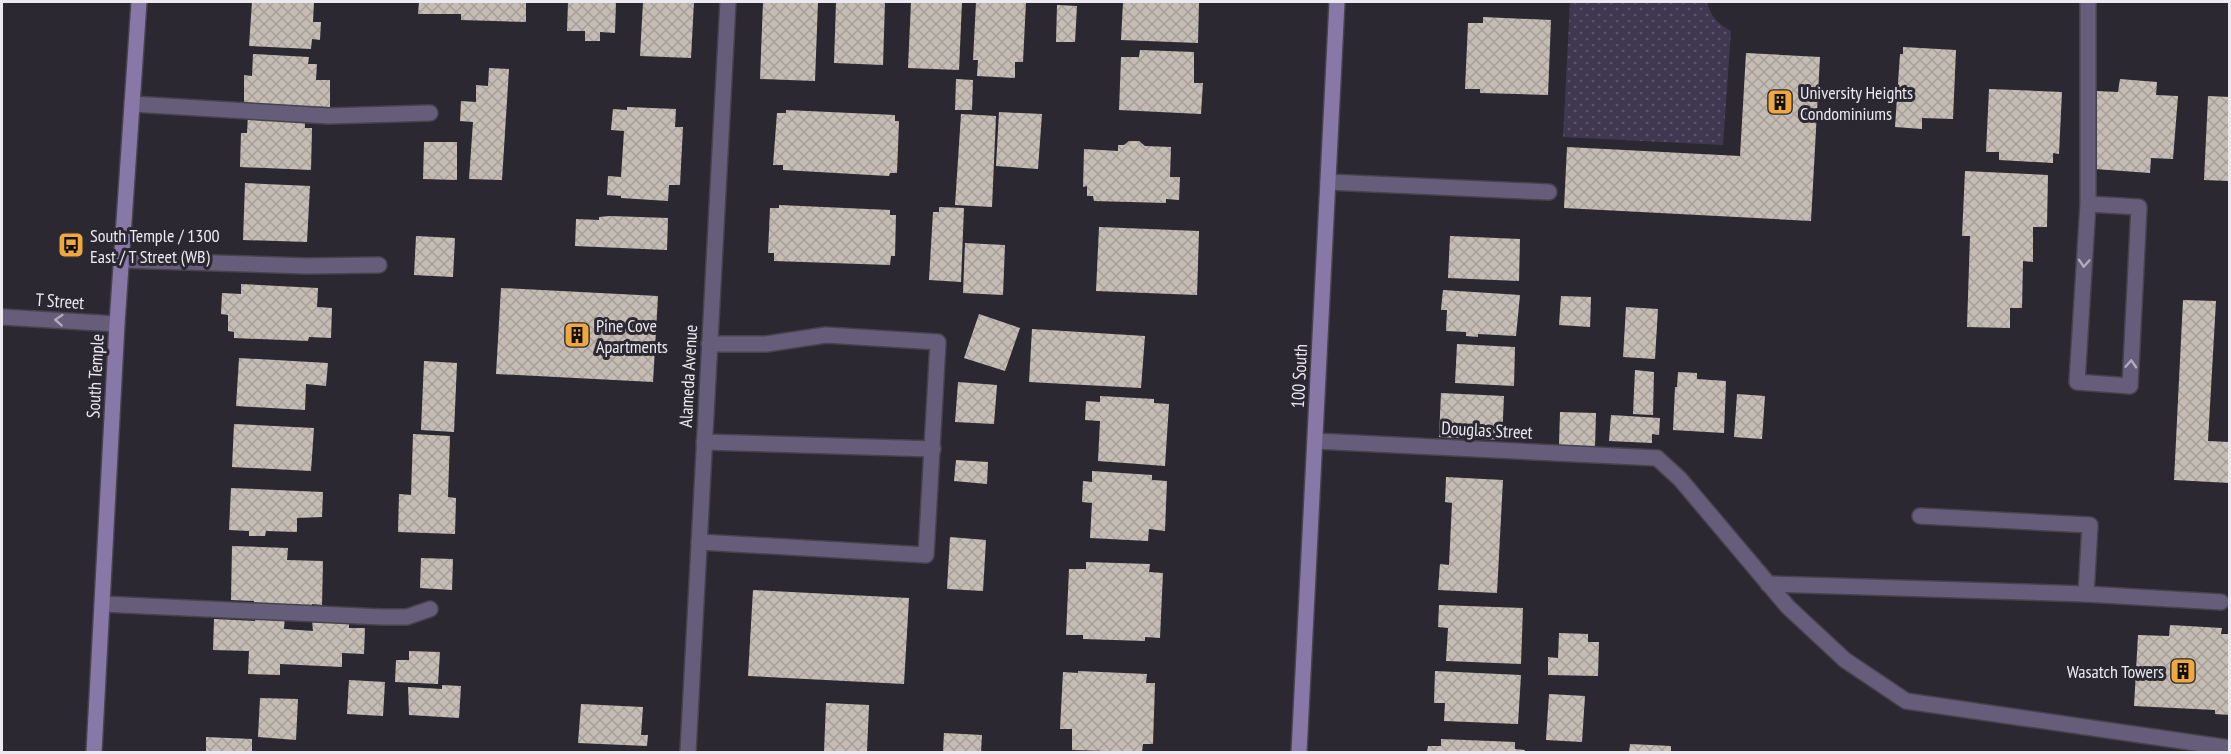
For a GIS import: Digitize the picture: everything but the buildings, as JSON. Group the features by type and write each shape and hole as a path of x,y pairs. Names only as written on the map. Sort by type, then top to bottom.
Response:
{"main road":[{"name":"South Temple","path":"94,753 117,324 139,2"},
{"name":"100 South","path":"1299,753 1337,2"}],"street":[{"name":"Alameda Avenue","path":"688,753 728,2"},
{"path":"2088,2 2088,204 2077,382 2130,386 2139,207 2088,204"},
{"path":"132,104 329,116 430,113"},
{"path":"1328,182 1549,192"},
{"path":"121,261 307,266 379,265"},
{"name":"T Street","path":"2,317 117,324"},
{"path":"699,542 926,555 933,449 938,342 826,335 766,344 709,344"},
{"name":"Douglas Street","path":"1315,441 1657,458 1680,479 1768,584"},
{"path":"704,442 933,449"},
{"path":"1920,516 2090,525 2086,594"},
{"path":"1768,584 2086,594 2221,602"},
{"path":"1768,584 1788,607 1845,660 1906,701 2229,748"},
{"path":"102,604 382,617 407,617 430,609"}],"shaded area":[{"path":"1570,2 1707,2 1715,19 1731,31 1723,145 1563,137"}],"place":[{"name":"University Heights Condominiums","path":"1780,102"},
{"name":"South Temple / 1300 East / T Street (WB)","path":"71,245"},
{"name":"Pine Cove Apartments","path":"577,335"},
{"name":"Wasatch Towers","path":"2183,671"}]}
